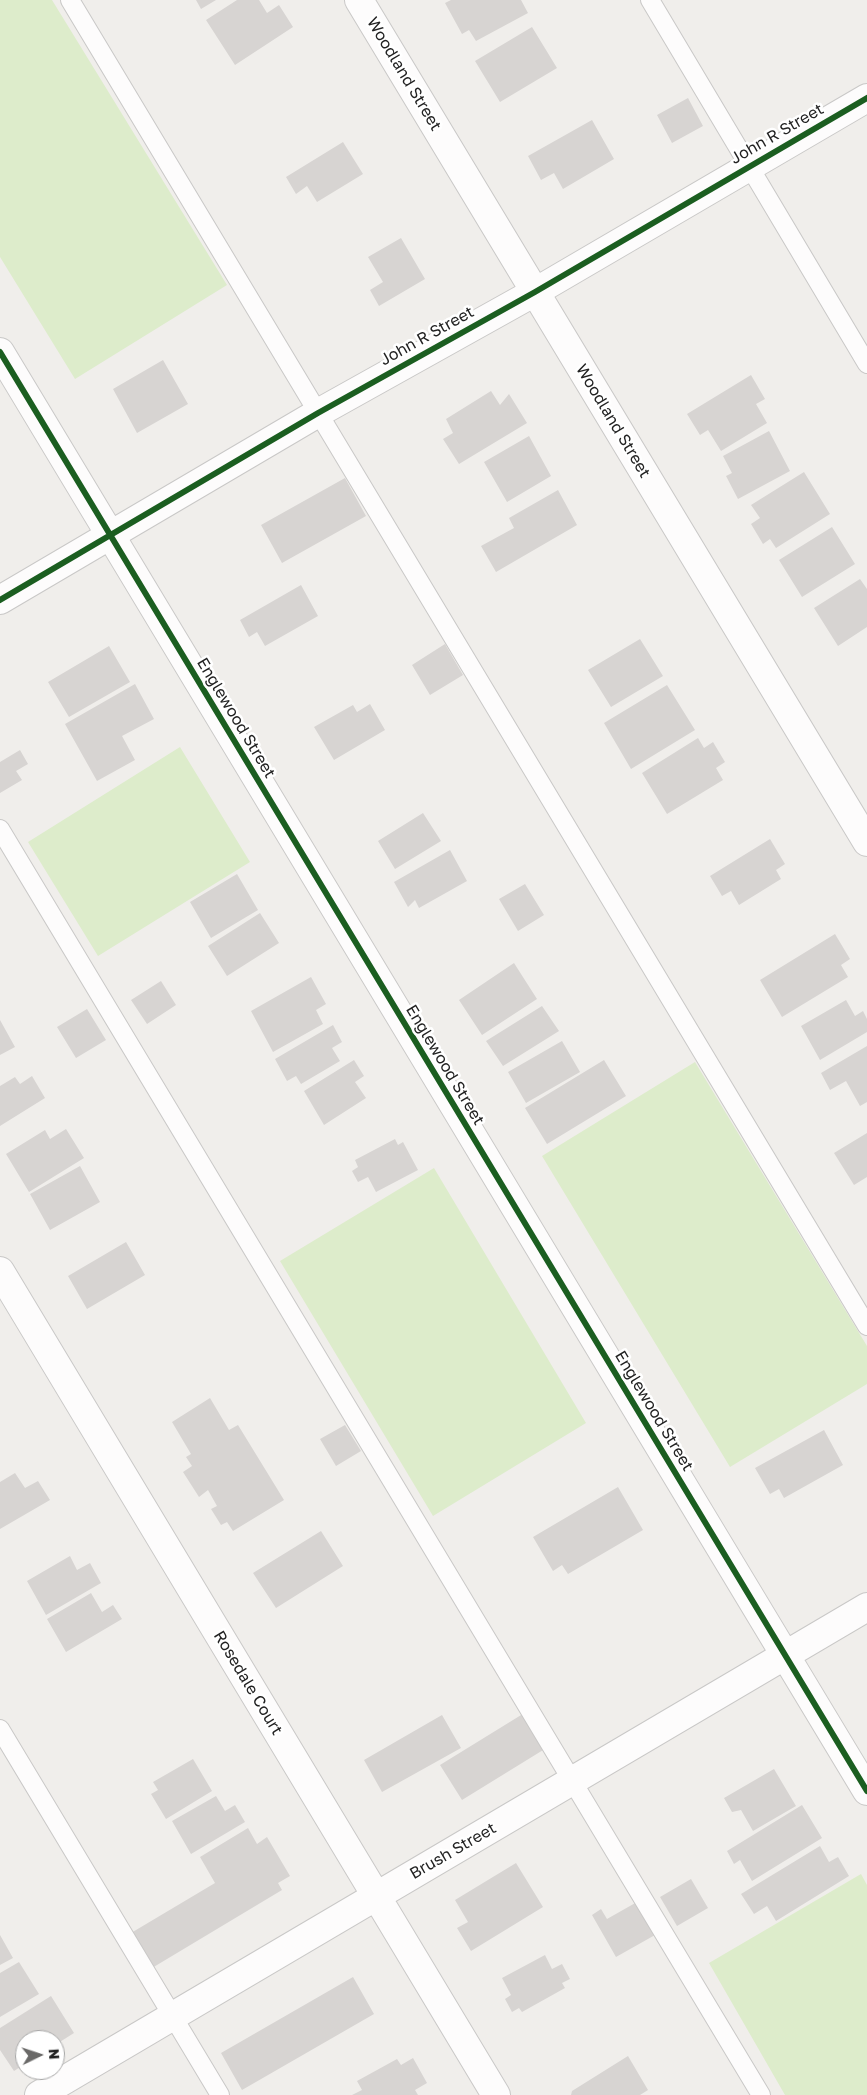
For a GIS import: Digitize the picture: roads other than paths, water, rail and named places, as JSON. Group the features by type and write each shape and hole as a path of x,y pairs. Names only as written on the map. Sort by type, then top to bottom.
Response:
{"street":[{"name":"Woodland Street","path":"359,0 867,842"},
{"name":"John R Street","path":"0,600 318,413 535,292 867,98"},
{"name":"Englewood Street","path":"0,352 867,1791"},
{"name":"Rosedale Court","path":"0,1270 496,2095"},
{"name":"Brush Street","path":"39,2095 867,1607"}],"lane":[{"path":"70,0 867,1326"},
{"path":"650,0 867,364"},
{"path":"0,830 761,2095"},
{"path":"0,1729 220,2095"}]}
